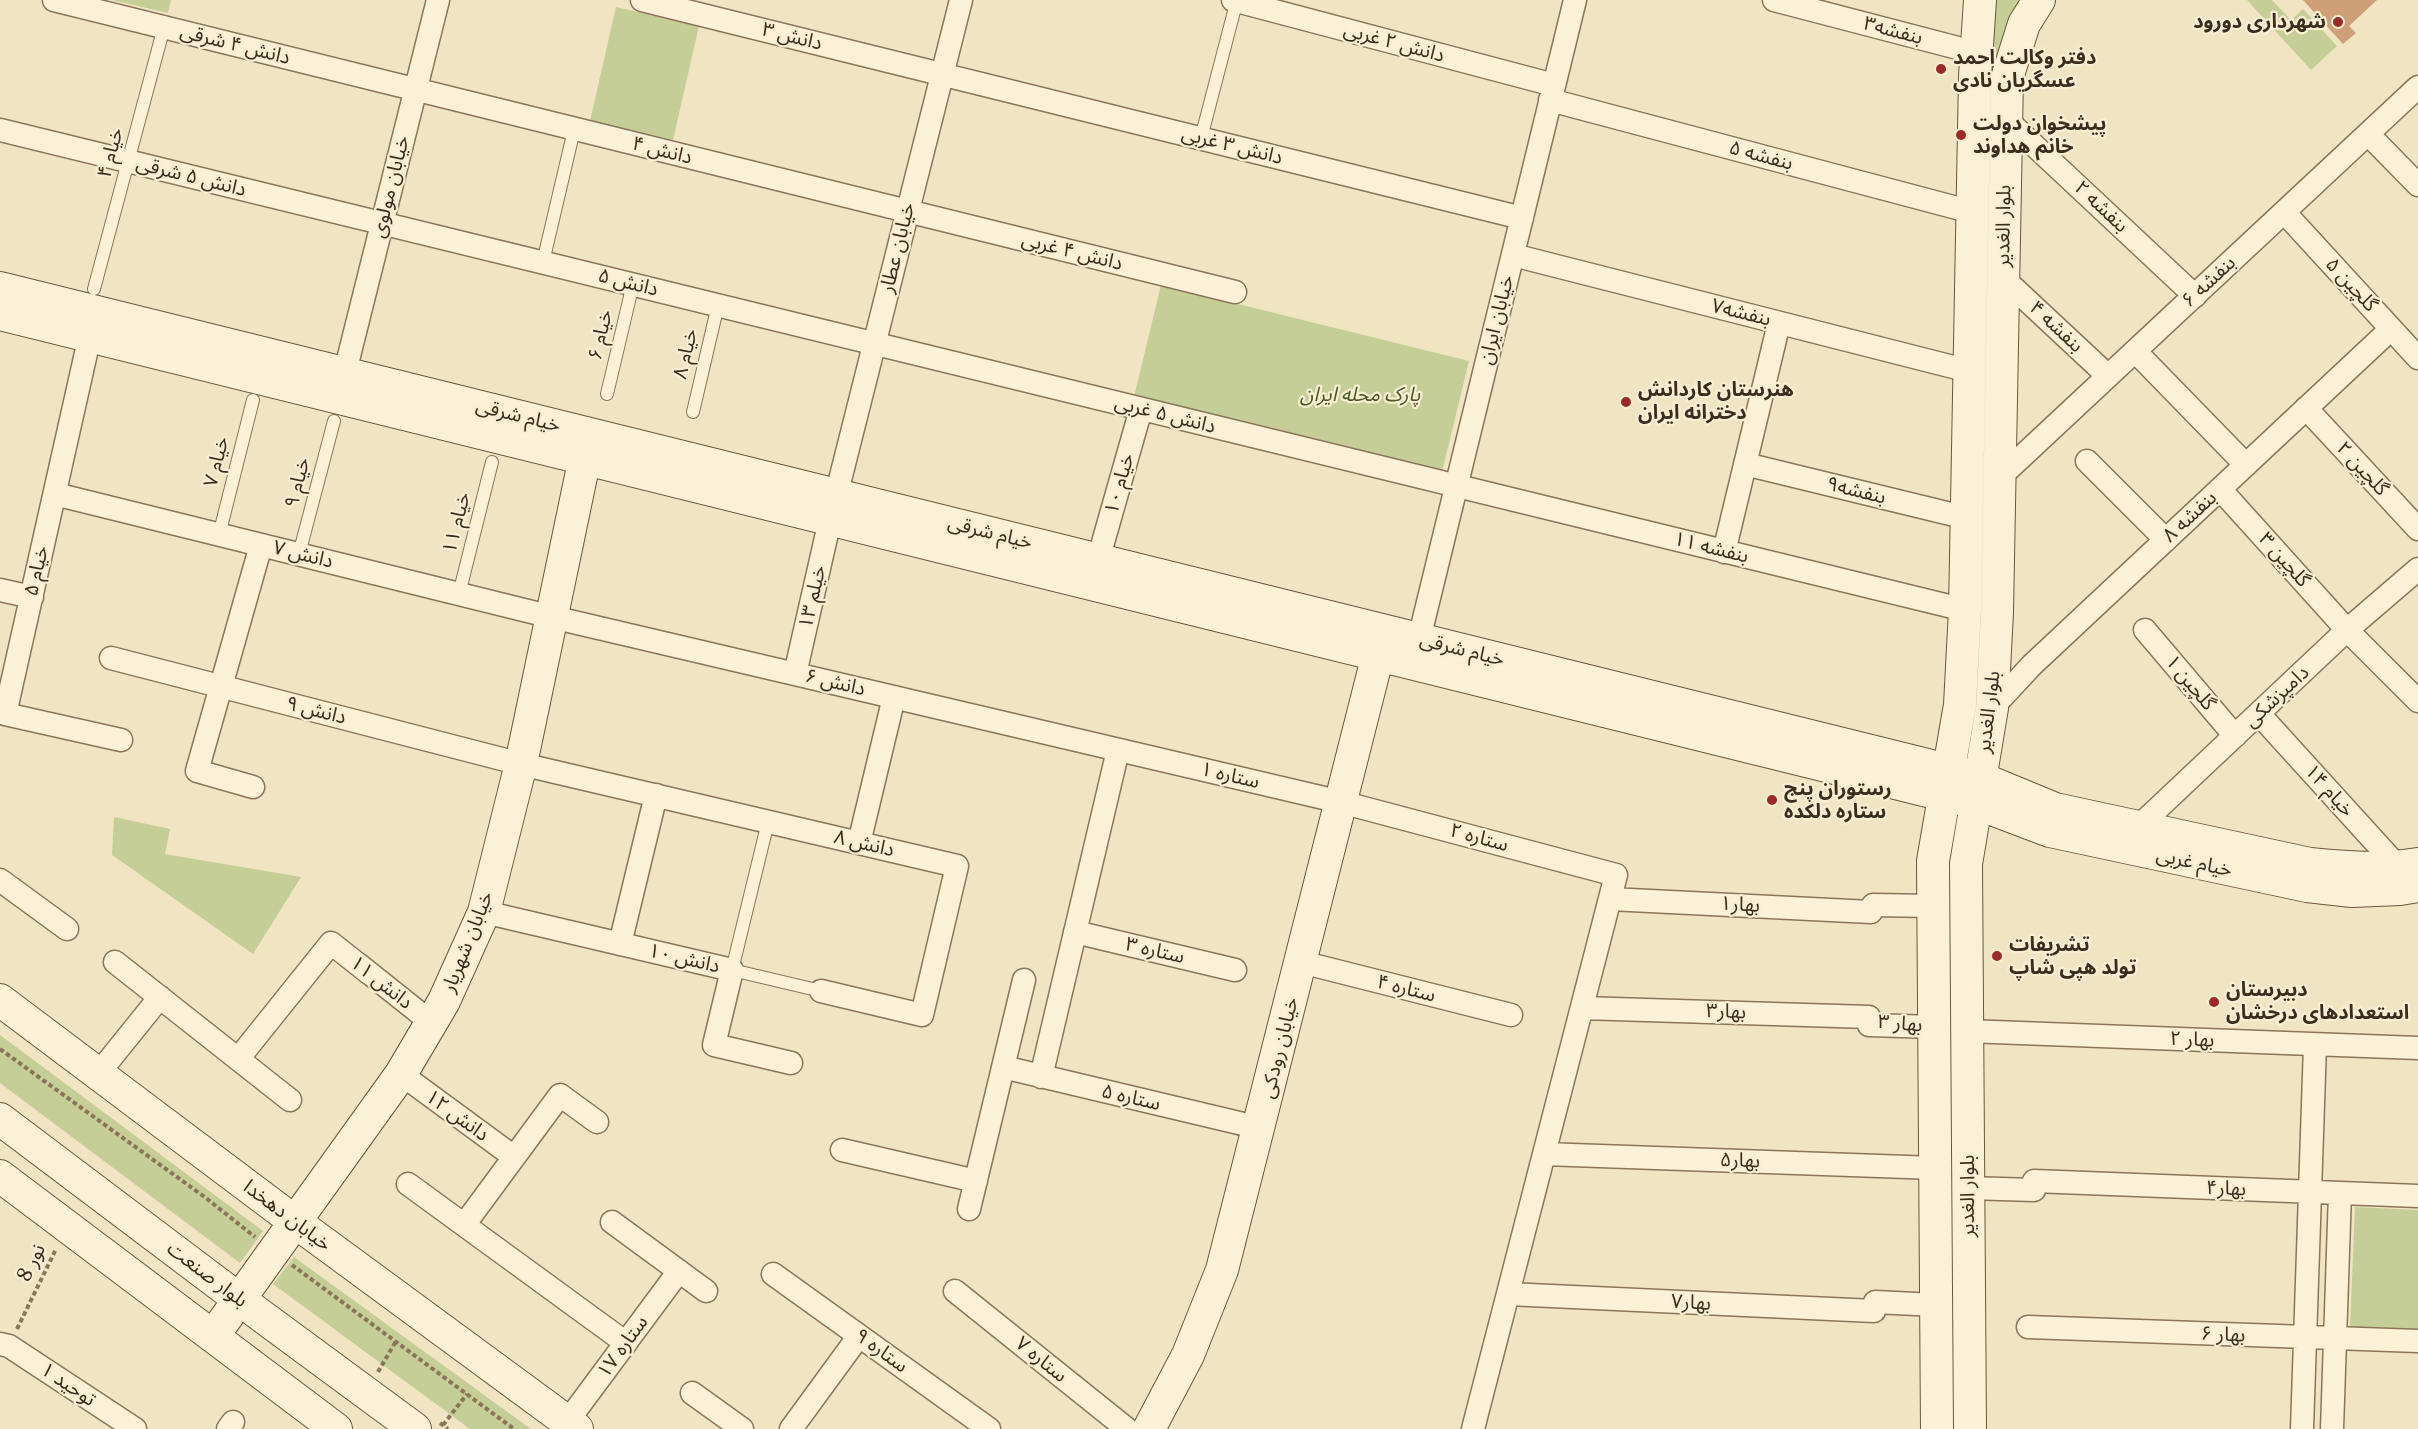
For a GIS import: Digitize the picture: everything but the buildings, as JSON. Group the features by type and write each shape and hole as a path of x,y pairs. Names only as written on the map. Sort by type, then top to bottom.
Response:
{"street":[{"name":"دانش ۴ شرقی","path":"54,0 416,90"},
{"name":"خیابان مولوی","path":"339,397 438,0"},
{"name":"دانش ۳","path":"642,0 697,7 943,74"},
{"name":"خیابان عطار","path":"833,508 961,0"},
{"name":"دانش ۲ غربی","path":"1236,0 1552,93"},
{"name":"خیابان ایران","path":"1419,639 1575,0"},
{"name":"بنفشه۳","path":"1774,0 1977,53"},
{"name":"بلوار الغدیر","path":"1937,1429 1933,861 1960,705 1965,610 1972,212 1980,0"},
{"name":"بلوار الغدیر","path":"1970,1429 1966,864 1992,708 1997,612 2007,78 2024,24 2039,0"},
{"name":"دانش ۳ غربی","path":"943,74 1522,218"},
{"name":"بنفشه ۶","path":"2000,477 2418,87"},
{"name":"دانش ۴","path":"416,90 908,211"},
{"name":"بنفشه ۵","path":"1552,93 1972,212"},
{"name":"بنفشه ۲","path":"2006,119 2195,296"},
{"name":"دانش ۵ شرقی","path":"0,130 382,223"},
{"path":"2368,134 2418,185"},
{"name":"دانش ۴ غربی","path":"908,211 1235,292"},
{"name":"گلچین ۵","path":"2284,212 2418,358"},
{"name":"دانش ۵","path":"382,223 874,344"},
{"name":"بنفشه۷","path":"1513,255 1969,371"},
{"name":"بنفشه ۴","path":"2003,278 2108,376"},
{"name":"خیام شرقی","path":"0,288 93,312 339,397 587,446 1947,782"},
{"name":"خیام شرقی","path":"0,314 93,312"},
{"name":"خیام ۵","path":"93,312 5,714 121,740"},
{"path":"1724,552 1779,323"},
{"name":"بنفشه ۸","path":"1992,708 2032,665 2391,329"},
{"name":"دانش ۵ غربی","path":"874,344 1456,486"},
{"path":"2135,351 2246,465"},
{"name":"گلچین ۲","path":"2306,408 2418,529"},
{"name":"خیام ۱۰","path":"1095,572 1142,409"},
{"name":"خیابان شهریار","path":"213,1336 401,1074 444,1001 484,912 521,764 587,446"},
{"path":"2087,461 2166,540"},
{"name":"بنفشه۹","path":"1745,464 1967,518"},
{"name":"بنفشه ۱۱","path":"1456,486 1965,610"},
{"name":"گلچین ۳","path":"2220,489 2347,630 2418,701"},
{"name":"دانش ۷","path":"55,494 552,617"},
{"name":"خیلم ۱۳","path":"795,674 833,508"},
{"path":"253,787 197,771 261,545"},
{"name":"دامپزشکی","path":"2138,828 2347,630 2418,569"},
{"path":"0,590 32,597"},
{"name":"دانش ۶","path":"552,617 1118,750"},
{"name":"گلچین ۱","path":"2145,630 2235,736"},
{"name":"خیام شرقی","path":"1381,643 1419,639 1947,782"},
{"name":"خیابان رودکی","path":"1149,1429 1188,1355 1222,1270 1260,1128 1381,643"},
{"name":"دانش ۹","path":"111,658 521,764"},
{"path":"859,843 894,697"},
{"name":"خیام ۱۴","path":"2259,714 2411,873"},
{"path":"1041,1077 1118,750"},
{"name":"ستاره ۱","path":"1118,750 1341,802"},
{"name":"دانش ۸","path":"521,764 957,866 922,1014 821,991"},
{"path":"1947,782 1978,790"},
{"name":"خیام غربی","path":"1978,790 2138,828 2310,864 2352,880 2400,889 2411,873"},
{"name":"خیام غربی","path":"1978,790 2050,831 2286,882 2352,880"},
{"path":"621,944 656,795"},
{"name":"ستاره ۲","path":"1341,802 1616,875 1610,899"},
{"path":"0,880 67,930"},
{"path":"1473,1429 1610,899"},
{"name":"بهار۱","path":"1610,899 1871,912 1873,905 1934,906"},
{"name":"دانش ۱۰","path":"484,912 732,970 714,1045 791,1063"},
{"name":"ستاره ۳","path":"1075,932 1235,970"},
{"path":"238,1059 331,943 369,973"},
{"name":"دانش ۱۱","path":"331,943 432,1023"},
{"path":"115,962 290,1101"},
{"name":"ستاره ۴","path":"1301,962 1511,1015"},
{"path":"969,1209 1024,980"},
{"path":"98,1074 159,998"},
{"name":"خیابان دهخدا","path":"0,1000 572,1426"},
{"name":"بهار۳","path":"1582,1008 1869,1017"},
{"name":"بهار ۳","path":"1869,1017 1869,1025 1934,1027"},
{"name":"بهار ۲","path":"1967,1031 2418,1048"},
{"path":"2302,1429 2315,1045"},
{"name":"ستاره ۵","path":"1003,1067 1260,1128"},
{"name":"دانش ۱۲","path":"401,1074 514,1157"},
{"path":"464,1225 560,1095 597,1122"},
{"name":"بلوار صنعت","path":"0,1119 364,1391 429,1427"},
{"path":"842,1150 976,1181"},
{"name":"بهار۵","path":"1544,1154 1935,1168"},
{"path":"0,1176 336,1429"},
{"name":"بهار۴","path":"1968,1188 2034,1190 2034,1181 2418,1196"},
{"path":"408,1184 626,1343"},
{"path":"2332,1429 2340,1193"},
{"path":"612,1222 706,1291"},
{"name":"ستاره ۱۷","path":"572,1426 626,1343 679,1271"},
{"name":"ستاره ۹","path":"773,1274 989,1429"},
{"name":"ستاره ۷","path":"955,1291 1127,1429"},
{"name":"بهار۷","path":"1508,1294 1874,1311 1875,1302 1936,1305"},
{"name":"بهار ۶","path":"2028,1327 2418,1341"},
{"path":"791,1429 859,1336"},
{"name":"توحید ۱","path":"4,1345 135,1429"},
{"path":"692,1393 742,1429"}],"lane":[{"path":"1201,138 1236,0"},
{"name":"خیام ۴","path":"93,312 164,27"},
{"path":"543,262 574,130"},
{"name":"خیام ۶","path":"607,394 633,284"},
{"name":"خیام ۸","path":"693,412 718,305"},
{"name":"خیام ۹","path":"300,555 339,397"},
{"name":"خیام ۷","path":"219,535 253,399"},
{"name":"خیام ۱۱","path":"459,594 492,462"},
{"path":"768,822 732,970 821,991"}],"path":[{"name":"نور 8","path":"4,1345 67,1226"},
{"path":"364,1391 396,1341"},
{"path":"429,1427 466,1394"}],"green space":[{"path":"112,0 171,0 168,13"},
{"path":"1992,0 2019,0 2004,38 1991,213 1983,213"},
{"path":"2247,0 2272,0 2291,20 2303,9 2337,46 2311,70"},
{"path":"616,7 699,26 673,140 590,121"},
{"name":"پارک محله ایران","path":"1161,285 1469,361 1441,476 1133,401"},
{"path":"114,817 170,829 165,854 301,877 253,954 112,855"},
{"path":"0,1035 263,1231 240,1263 0,1083"},
{"path":"2355,1207 2418,1210 2418,1330 2350,1327"},
{"path":"294,1257 531,1429 470,1429 273,1284"}],"place":[{"name":"شهرداری دورود","path":"2338,22"},
{"name":"دفتر وکالت احمد عسگریان نادی","path":"1941,69"},
{"name":"پیشخوان دولت خانم هداوند","path":"1961,135"},
{"name":"هنرستان کاردانش دخترانه ایران","path":"1626,402"},
{"name":"رستوران پنج ستاره دلکده","path":"1772,800"},
{"name":"تشریفات تولد هپی شاپ","path":"1997,956"},
{"name":"دبیرستان استعدادهای درخشان","path":"2214,1002"}]}
